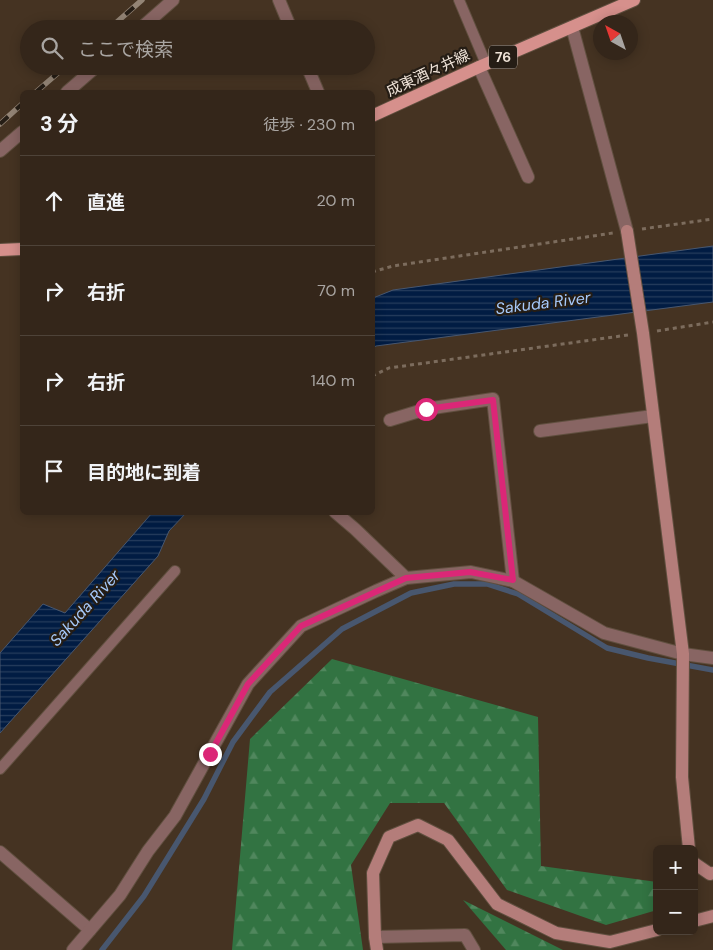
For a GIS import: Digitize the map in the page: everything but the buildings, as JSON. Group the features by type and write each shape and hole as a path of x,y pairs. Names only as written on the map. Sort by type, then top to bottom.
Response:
{"main road":[{"name":"成東酒々井線","path":"375,115 634,0"},
{"path":"0,250 20,249"}],"street":[{"path":"150,20 173,0"},
{"path":"279,0 287,20"},
{"path":"572,27 627,231 643,333 683,661 682,777 689,845"},
{"path":"483,66 528,177"},
{"path":"69,90 87,75"},
{"path":"311,75 317,90"},
{"path":"0,151 20,134"},
{"path":"390,420 426,409 493,400 513,580"},
{"path":"540,431 653,416"},
{"path":"339,515 406,578"},
{"path":"73,950 120,895 148,851 175,816 248,684 301,626 406,578 470,572 513,580 604,632 683,661 713,658"},
{"path":"474,950 465,935 376,944 373,873 389,837 418,825 448,840 497,904 556,934 610,942 653,931"},
{"path":"0,852 90,930"},
{"path":"698,866 710,874 713,873"},
{"path":"698,920 713,916"}],"lane":[{"path":"459,0 483,66"},
{"path":"0,769 175,572"}],"path":[{"path":"375,271 393,266 713,219"},
{"path":"375,375 389,368 713,322"}],"green space":[{"path":"332,659 538,717 541,866 653,881 653,911 606,925 507,890 444,803 390,803 351,865 363,950 232,950 250,739"},
{"path":"463,900 563,950 506,950"}],"water":[{"name":"Sakuda River","path":"713,246 713,302 375,347 375,297 393,290"},
{"name":"Sakuda River","path":"150,515 184,515 169,531 158,556 0,733 0,653 43,604 65,613"}],"waterway":[{"path":"102,950 144,896 204,799 233,742 270,692 342,629 411,593 454,584 487,584 518,594 607,648 713,670"}],"railway":[{"path":"119,20 142,0"},
{"path":"38,90 56,75"},
{"path":"0,124 20,106"}],"route":[{"path":"210,754 248,684 301,626 406,578 470,572 513,580 493,400 426,409"}]}
